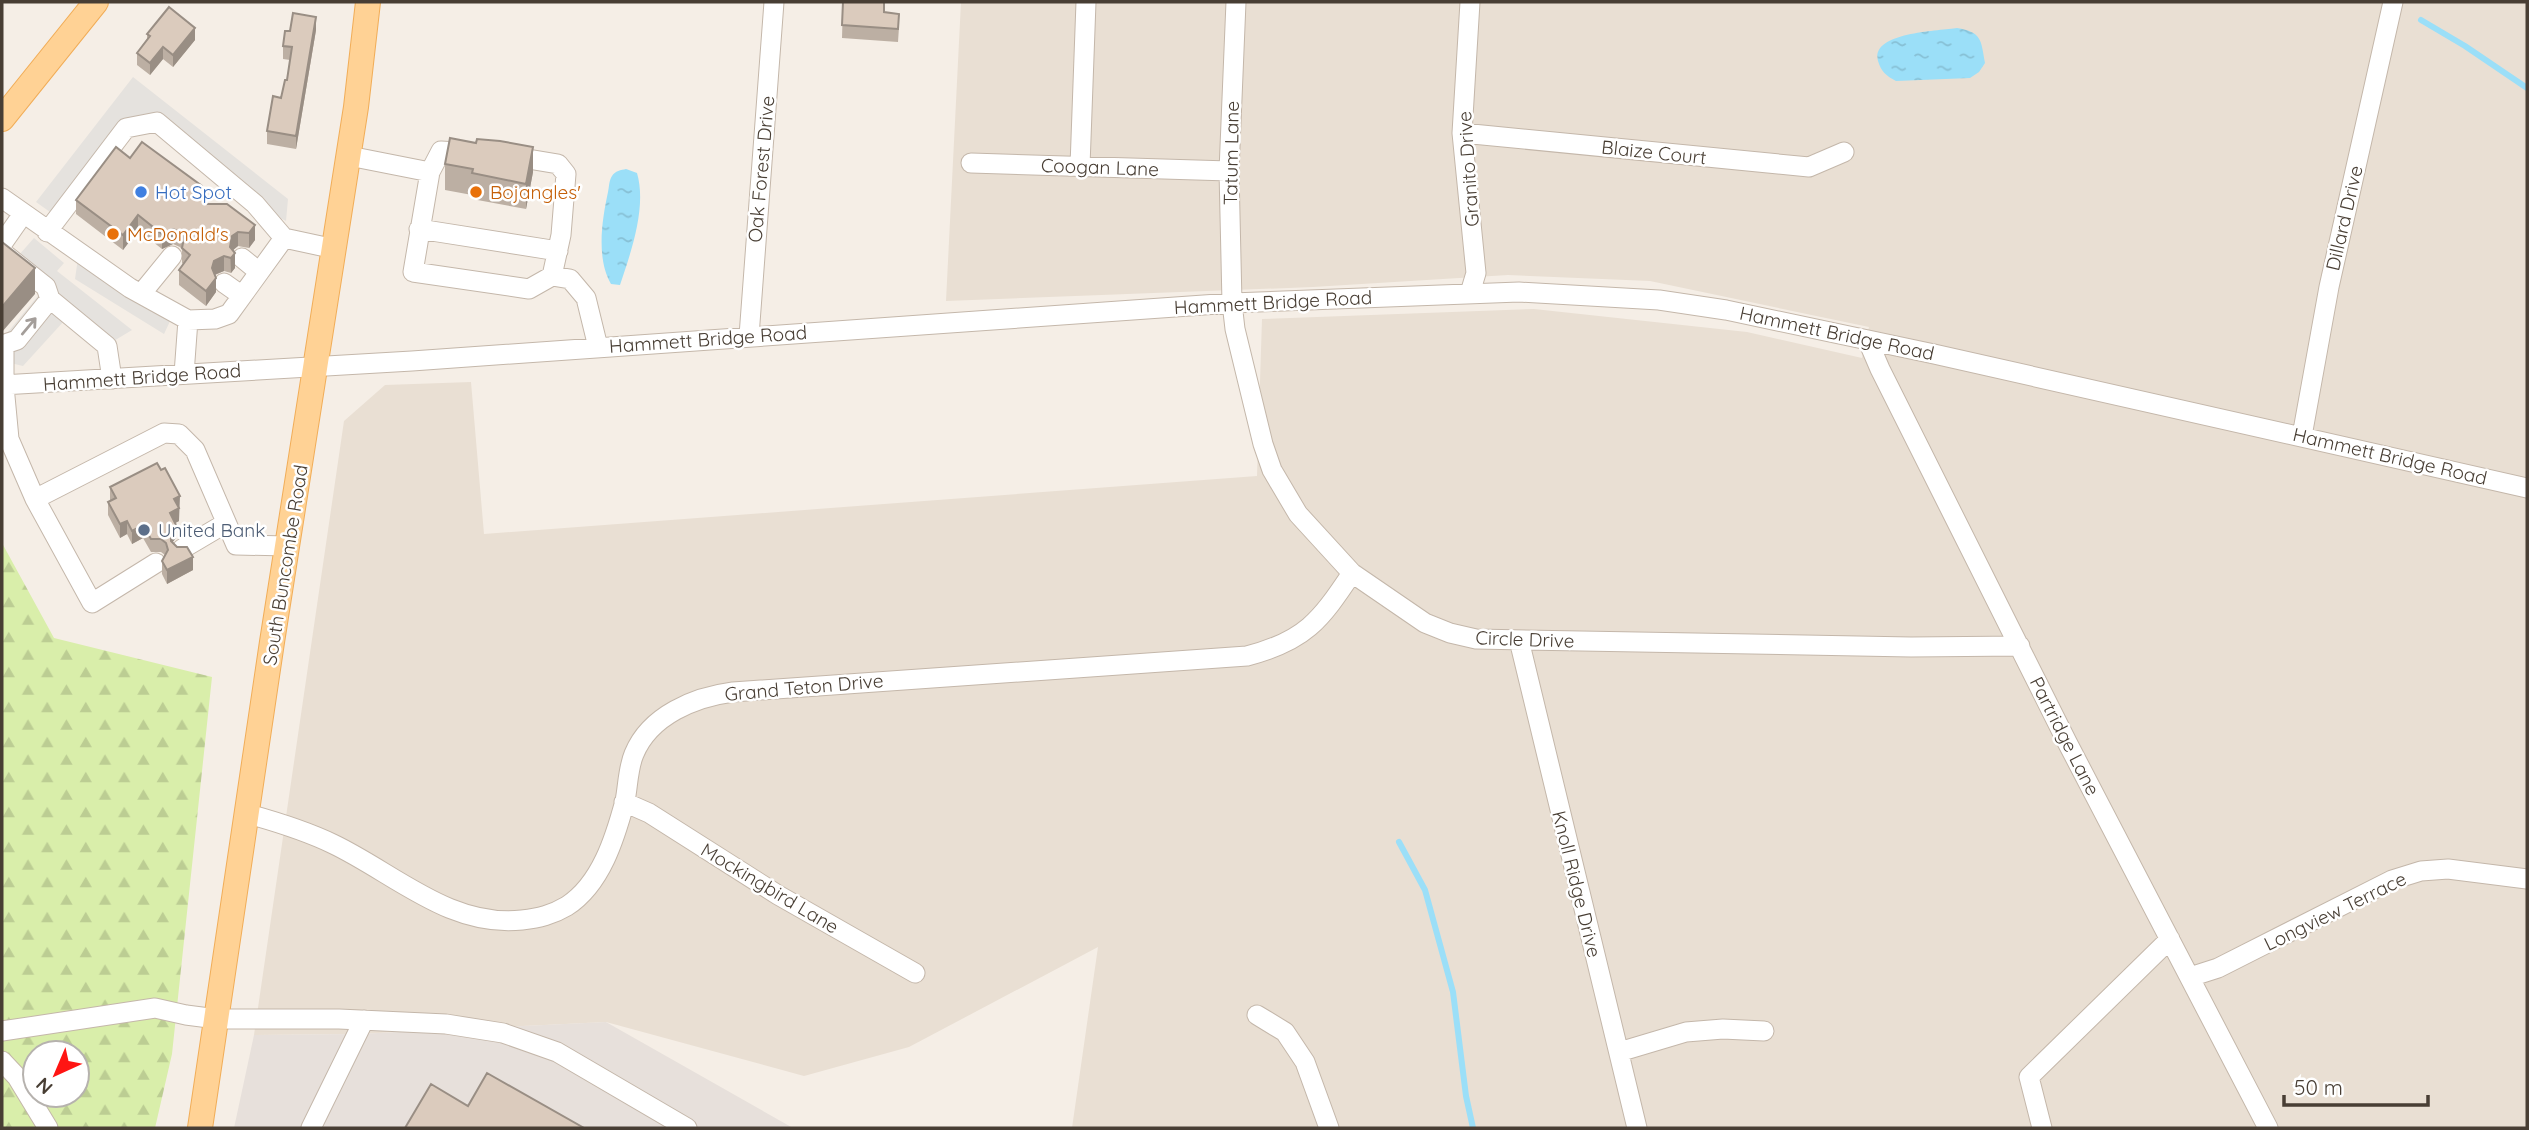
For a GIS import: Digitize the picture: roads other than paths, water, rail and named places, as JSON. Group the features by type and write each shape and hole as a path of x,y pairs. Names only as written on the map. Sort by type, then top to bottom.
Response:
{"main road":[{"name":"South Buncombe Road","path":"200,1128 349,156 368,2"},
{"path":"2,119 90,4"}],"street":[{"name":"Oak Forest Drive","path":"749,336 774,2"},
{"path":"1080,166 1086,2"},
{"name":"Tatum Lane","path":"1232,303 1229,171 1236,2"},
{"name":"Granito Drive","path":"1470,2 1462,133 1476,273 1470,293"},
{"name":"Dillard Drive","path":"2302,436 2329,287 2393,2"},
{"path":"47,232 126,128 157,122 255,204 284,238 335,249"},
{"name":"Blaize Court","path":"1462,133 1809,167 1844,152"},
{"path":"552,276 558,251 566,174 558,164 501,154 442,151 430,172 412,272 529,289 552,276 570,279 586,298 598,347"},
{"path":"349,156 430,172"},
{"name":"Coogan Lane","path":"971,163 1229,171"},
{"path":"2,198 47,232 141,294 188,320 215,319 229,314 284,238"},
{"path":"234,206 255,204"},
{"path":"2,244 23,214"},
{"path":"419,229 558,251"},
{"path":"2,252 46,286 50,299 107,346 112,379"},
{"path":"141,294 172,256"},
{"path":"242,258 259,272"},
{"path":"224,283 242,295"},
{"name":"Hammett Bridge Road","path":"3,385 1232,303 1470,293 1543,293 1659,300 1740,313 2527,488"},
{"path":"50,299 17,340 3,345 3,385 9,439 35,499 92,603 156,563"},
{"name":"Circle Drive","path":"1232,303 1235,329 1263,444 1272,470 1298,514 1352,572 1410,614 1438,629 1476,639 1911,647 2020,646"},
{"path":"184,374 188,320"},
{"name":"Partridge Lane","path":"1868,341 2020,646 2268,1128"},
{"path":"35,499 164,433 179,434 195,450 236,545 288,546"},
{"path":"182,549 226,523"},
{"name":"Grand Teton Drive","path":"248,814 287,825 332,844 450,909 480,919 509,921 552,914 584,891 604,862 624,802 634,754 646,735 663,718 685,705 733,692 1247,656 1285,644 1314,624 1352,572"},
{"name":"Knoll Ridge Drive","path":"1519,640 1637,1128"},
{"name":"Mockingbird Lane","path":"624,802 649,813 778,895 915,973"},
{"name":"Longview Terrace","path":"2190,977 2218,968 2392,880 2421,871 2461,870 2527,879"},
{"path":"2042,1128 2029,1077 2171,939"},
{"path":"2,1031 155,1008 187,1016 216,1019 364,1020 446,1024 503,1033 558,1052 687,1128"},
{"path":"1257,1015 1285,1032 1305,1062 1329,1128"},
{"path":"311,1128 364,1020"},
{"path":"1619,1052 1686,1032 1723,1029 1764,1031"},
{"path":"2,1062 17,1077 48,1128"}],"water":[{"path":"1957,28 1976,35 1982,48 1985,63 1979,72 1970,78 1896,81 1881,68 1878,51 1884,44 1908,35"},
{"path":"626,169 637,173 640,200 636,229 620,285 611,284 606,274 602,239 610,180 615,173"}],"waterway":[{"path":"2421,20 2527,88"},
{"path":"1399,842 1425,890 1453,992 1466,1096 1473,1128"}],"place":[{"name":"Hot Spot","path":"141,192"},
{"name":"Bojangles'","path":"476,192"},
{"name":"McDonald's","path":"113,234"},
{"name":"United Bank","path":"144,530"}]}
